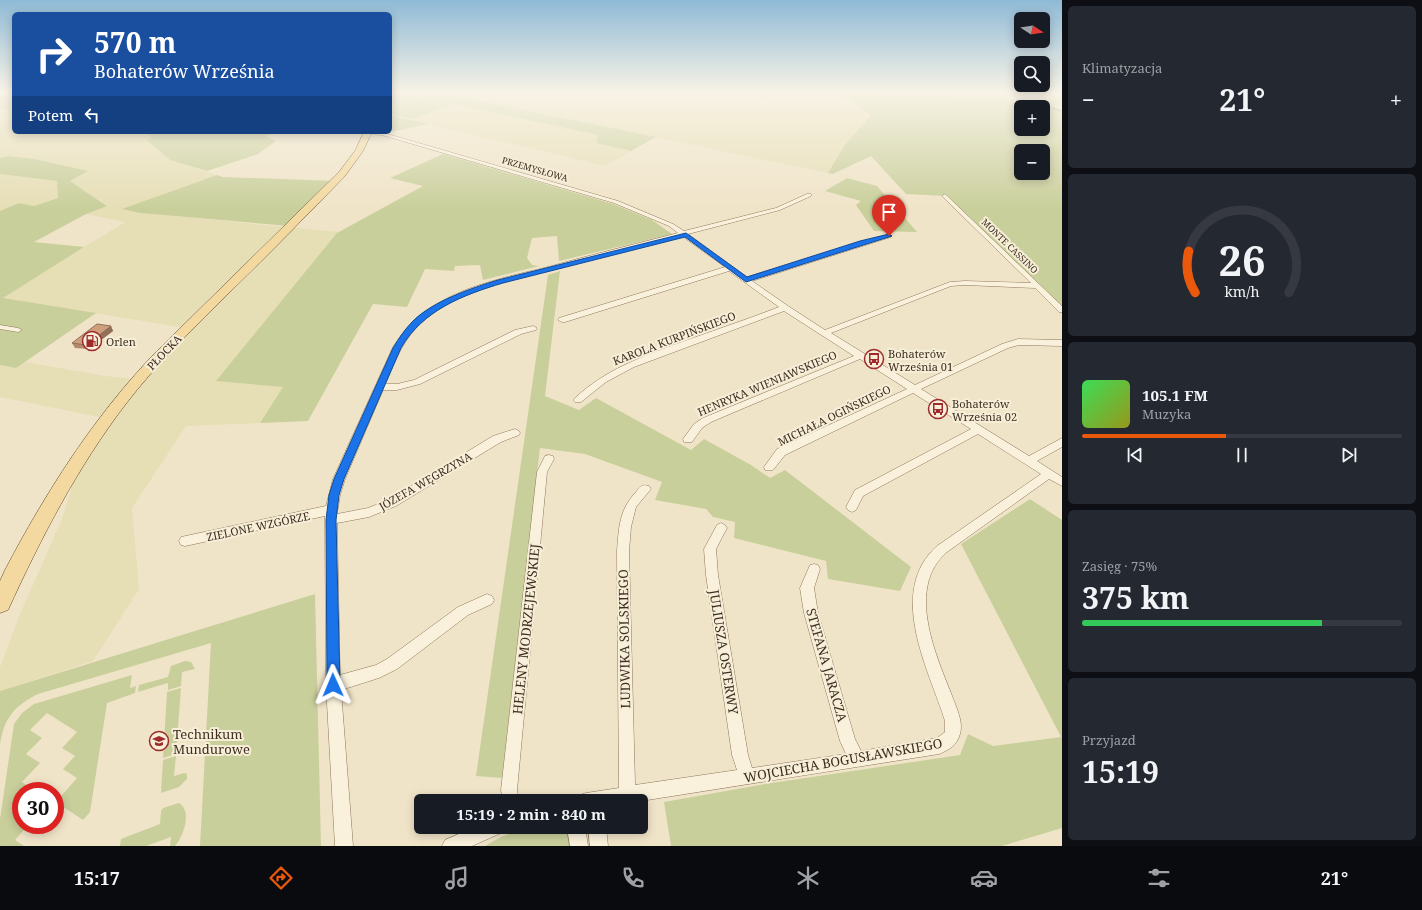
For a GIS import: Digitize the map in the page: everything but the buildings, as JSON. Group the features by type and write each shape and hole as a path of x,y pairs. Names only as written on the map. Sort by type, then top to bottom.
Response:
{"main road":[{"name":"PŁOCKA","path":"0,603 19,562 43,519 82,454 120,401 144,372 183,332 342,174 359,151 368,134"}],"street":[{"name":"PRZEMYSŁOWA","path":"382,134 592,194 635,209 671,225 686,234 785,308 1062,482"},
{"path":"344,846 333,685 331,515 334,495 339,479 379,387 405,334 416,322 429,312 450,300 471,291 778,209 809,195"},
{"name":"MONTE CASSINO","path":"945,196 1062,310"},
{"path":"746,280 862,243 889,236"},
{"path":"562,320 730,268"},
{"path":"824,333 950,284 965,282 1037,286"},
{"name":"KAROLA KURPIŃSKIEGO","path":"578,400 590,388 602,380 640,360 785,308"},
{"path":"0,327 18,330"},
{"path":"379,387 397,387 417,382 518,332 533,328"},
{"name":"MICHAŁA OGIŃSKIEGO","path":"770,467 782,452 1005,346 1018,342 1062,343"},
{"name":"HENRYKA WIENIAWSKIEGO","path":"688,439 698,426 707,420 861,356"},
{"path":"852,507 860,493 978,430"},
{"name":"JÓZEFA WĘGRZYNA","path":"331,515 369,512 392,502 497,439 515,433"},
{"path":"1029,461 1062,442"},
{"name":"HELENY MODRZEJEWSKIEJ","path":"510,794 542,472 549,459"},
{"name":"WOJCIECHA BOGUSŁAWSKIEGO","path":"628,794 857,760 939,746 949,741 954,734 953,721 924,643 919,617 919,597 924,575 935,556 950,543 1049,474"},
{"name":"LUDWIKA SOLSKIEGO","path":"628,794 623,551 625,527 632,505 645,489"},
{"name":"ZIELONE WZGÓRZE","path":"185,541 331,515"},
{"name":"JULIUSZA OSTERWY","path":"721,528 710,549 712,575 740,755 746,777"},
{"name":"STEFANA JARACZA","path":"814,569 807,588 811,613 848,741 857,760"},
{"path":"333,685 379,671 392,664 463,611 487,600"},
{"path":"451,846 479,834"},
{"path":"577,834 579,846"},
{"path":"598,834 599,846"}],"shaded area":[{"path":"0,130 12,130 12,134 147,134 152,137 148,140 170,160 217,175 123,209 140,213 339,232 217,381 284,387 260,423 186,426 132,508 139,589 93,661 0,691 0,667 20,614 62,519 82,454 186,328 2,298 125,222 86,214 107,205 70,181 88,171 35,159 8,156 0,158"},
{"path":"455,130 578,130 599,135 596,143 631,151 605,166"},
{"path":"622,130 858,130 846,143 828,173"},
{"path":"0,174 57,181 58,198 34,206 19,203 0,211"},
{"path":"25,362 105,376 133,379 99,417 0,397 0,365 16,368"}],"green space":[{"path":"577,130 624,130 656,137 631,151 596,143 598,135"},
{"path":"858,130 1014,130 1014,136 1050,136 1050,130 1062,130 1062,309 945,196 906,194 871,156 833,174 828,173 846,143"},
{"path":"147,134 271,134 265,136 276,141 258,154 207,171 170,160 147,140 152,137"},
{"path":"443,154 613,204 652,220 672,234 559,261 557,236 532,238 527,258 532,265 539,266 483,280 480,265 455,266 454,271 425,269 407,307 373,304 308,421 260,423 283,387 216,381 337,233 423,186 390,178"},
{"path":"8,156 35,159 88,171 70,181 107,206 86,214 34,242 84,247 3,298 96,313 16,368 0,365 0,211 19,203 34,206 58,198 57,181 0,174 0,158"},
{"path":"217,175 223,177 335,181 289,226 140,213 122,209"},
{"path":"847,178 877,186 917,232 874,231 856,205 861,201 825,191"},
{"path":"560,271 545,396 579,410 596,398 691,450 704,439 751,465 770,478 785,470 911,567 900,591 828,579 826,561 734,538 735,522 713,517 706,509 655,500 662,482 585,454 540,448 502,778 476,776 548,275"},
{"path":"1030,499 1062,520 1062,828 1002,846 671,846 664,802 765,784 960,755 968,734 993,746 1061,737 961,544"},
{"path":"315,594 321,846 200,846 211,643 38,694 16,708 7,720 0,745 0,691"},
{"path":"185,661 191,662 195,669 182,672 181,686 168,690 168,683 138,692 139,685 168,677 171,666"},
{"path":"132,675 130,688 136,686 135,693 107,703 90,812 83,820 64,807 64,793 77,778 63,769 75,756 62,748 77,732 47,713 30,730 42,738 26,754 40,763 22,782 12,782 12,834 20,834 15,840 24,846 0,846 0,819 14,724 22,713 34,704"},
{"path":"181,688 176,754 163,758 167,692"},
{"path":"176,756 174,776 184,773 187,774 187,779 179,787 161,793 163,760"},
{"path":"179,803 183,807 186,818 181,837 175,846 170,846 171,837 146,846 120,846 121,839 160,824 161,811 163,808"},
{"path":"509,834 568,834 572,846 485,846"}],"place":[{"name":"Orlen","path":"92,341"},
{"name":"Bohaterów Września 01","path":"874,359"},
{"name":"Bohaterów Września 02","path":"938,409"},
{"name":"Technikum Mundurowe","path":"159,741"}],"route":[{"path":"333,685 331,520 334,495 339,479 397,348 405,334 416,322 429,312 450,300 471,291 530,274 686,234 746,280 862,243 889,236"}]}
